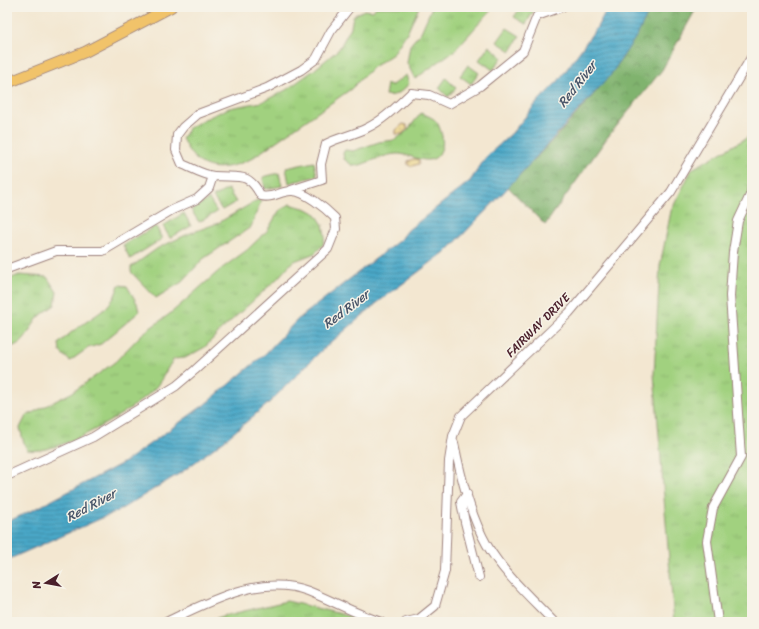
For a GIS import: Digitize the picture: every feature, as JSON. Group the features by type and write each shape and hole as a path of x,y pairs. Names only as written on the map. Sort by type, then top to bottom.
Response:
{"main road":[{"path":"7,83 85,52 172,7"}],"street":[{"path":"350,7 331,31 316,59 267,88 198,114 183,127 177,135 176,150 182,164 213,176 234,176 247,178 254,184 261,196 266,197 322,180 321,164 326,144 338,138 367,129 391,111 411,93 429,95 449,104 480,86 523,51 537,16 562,7"},
{"name":"FAIRWAY DRIVE","path":"406,622 419,619 435,606 445,571 449,468 453,436 461,416 569,313 671,192 752,56"},
{"path":"7,269 56,252 103,251 172,210 197,199 209,188 213,176"},
{"path":"718,622 707,541 713,508 741,457 730,296 733,252 738,221 750,193 752,184"},
{"path":"7,476 93,437 176,386 328,249 336,229 335,218 311,199 291,190"},
{"path":"453,436 467,494 488,546 504,567 554,622"},
{"path":"467,494 461,502 464,522 479,577"},
{"path":"166,622 240,590 275,586 306,590 381,622"}],"green space":[{"path":"376,7 419,7 408,31 393,54 373,67 351,89 251,159 240,164 220,168 210,167 202,164 188,150 182,138 189,128 229,108 262,102 286,90 314,70 339,49 351,27 353,16 364,10 373,11"},
{"path":"432,7 494,7 455,50 415,79 407,63 410,45 421,32"},
{"path":"521,7 529,7 534,10 526,24 514,17"},
{"path":"651,7 697,7 662,70 607,138 545,225 508,187 568,124 605,80 638,33"},
{"path":"507,28 520,36 511,51 497,42"},
{"path":"489,46 502,57 493,70 479,60"},
{"path":"468,65 479,73 471,84 460,76"},
{"path":"406,75 409,83 405,88 399,93 389,96 385,95 387,84 392,85"},
{"path":"446,78 456,88 448,97 439,88"},
{"path":"421,113 436,121 441,131 443,143 439,154 435,158 425,160 396,154 381,157 357,166 352,165 344,159 343,153 345,150 353,151 379,142 395,140 407,131"},
{"path":"752,135 752,622 674,622 654,374 660,266 671,211 692,169"},
{"path":"314,162 317,176 289,183 286,168"},
{"path":"279,173 282,186 265,189 263,177"},
{"path":"228,189 236,202 222,210 213,197"},
{"path":"209,199 217,212 199,222 191,210"},
{"path":"259,199 261,201 251,227 203,259 182,282 156,298 131,272 131,267 158,248 188,234 218,223"},
{"path":"290,204 307,209 316,214 323,225 325,236 323,245 315,253 292,262 278,278 221,330 205,347 185,358 174,359 156,387 146,397 114,419 76,439 57,446 41,450 27,450 20,428 26,416 73,392 115,362 142,334 171,313 221,269 247,250 267,231 279,211"},
{"path":"184,213 191,226 170,238 163,226"},
{"path":"156,226 162,239 130,259 123,245"},
{"path":"19,275 47,277 57,292 55,305 38,318 22,341 13,346 7,347 7,280"},
{"path":"119,285 127,286 137,303 139,312 101,344 88,348 70,361 60,352 59,343 73,331 105,309 114,298"},
{"path":"287,601 357,618 366,622 205,622 223,616"}],"sand":[{"path":"403,124 407,125 407,129 402,134 396,134 396,130"},
{"path":"414,159 419,160 419,164 412,166 408,165 408,161"}],"water":[{"name":"Red River","path":"608,7 651,7 638,34 610,76 504,192 449,249 377,303 320,352 269,403 226,439 182,472 118,511 7,560 7,522 123,463 204,405 265,354 297,320 401,239 408,230 470,181 486,157 512,133 539,100 559,80 597,27"}]}
